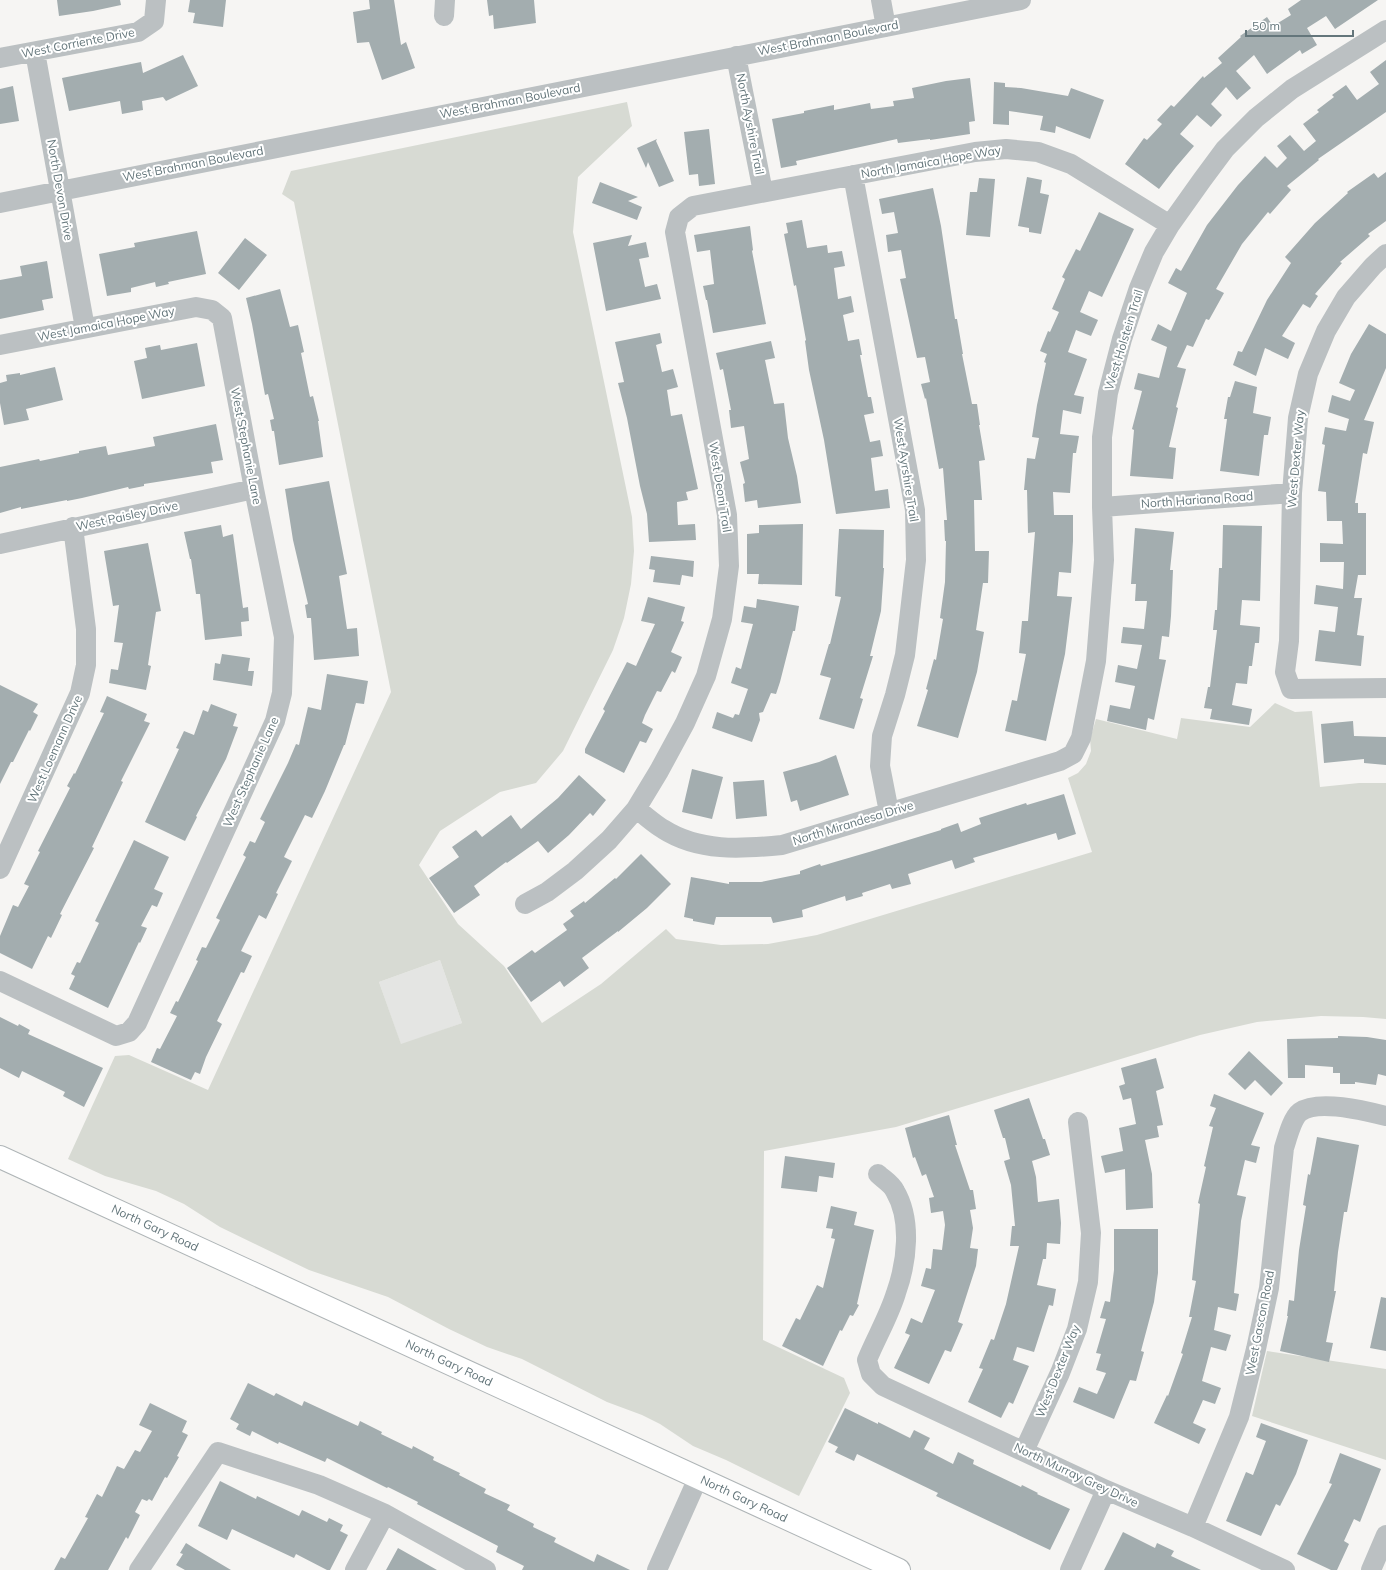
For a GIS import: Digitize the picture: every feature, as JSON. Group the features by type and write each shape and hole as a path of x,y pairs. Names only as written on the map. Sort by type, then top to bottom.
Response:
{"main road":[{"name":"North Gary Road","path":"0,1156 899,1570"}],"street":[{"name":"West Corriente Drive","path":"0,58 138,32 154,21 156,0"},
{"path":"881,0 886,27"},
{"name":"West Brahman Boulevard","path":"0,203 1021,0"},
{"name":"West Holstein Trail","path":"1074,754 1081,738 1096,661 1104,560 1102,437 1108,393 1122,339 1139,288 1154,252 1170,225 1225,149 1256,118 1292,89 1386,30"},
{"name":"North Devon Drive","path":"35,52 85,328"},
{"name":"North Ayshire Trail","path":"736,56 763,192"},
{"name":"North Jamaica Hope Way","path":"679,217 693,206 975,152 1006,149 1038,152 1071,164 1170,225"},
{"name":"West Ayrshire Trail","path":"853,175 915,510 916,560 905,655 895,696 882,736 880,766 889,812"},
{"name":"West Deoni Trail","path":"525,904 547,892 575,871 609,840 636,808 663,764 685,723 706,676 722,619 728,566 727,515 675,232 679,217"},
{"name":"West Dexter Way","path":"1386,254 1373,266 1346,297 1326,332 1308,374 1298,418 1292,493 1289,641 1285,672 1291,688 1386,688"},
{"name":"West Jamaica Hope Way","path":"0,345 196,307 212,310"},
{"name":"West Stephanie Lane","path":"0,981 116,1036 129,1032 137,1023 275,721 282,693 284,637 254,490 222,318 212,310"},
{"name":"West Paisley Drive","path":"0,544 73,527 254,490"},
{"name":"North Hariana Road","path":"1102,507 1292,493"},
{"name":"West Loemann Drive","path":"0,869 80,693 86,665 86,629 73,527"},
{"name":"North Mirandesa Drive","path":"636,808 663,829 686,840 714,848 782,845 1060,761 1074,754"},
{"name":"West Gascon Road","path":"1193,1527 1239,1417 1256,1349 1269,1288 1284,1148 1289,1129 1300,1112 1316,1106 1350,1108 1386,1116"},
{"name":"West Dexter Way","path":"1024,1451 1060,1373 1077,1329 1088,1282 1091,1233 1078,1122"},
{"name":"North Murray Grey Drive","path":"878,1174 895,1189 902,1206 906,1229 904,1260 896,1293 867,1360 871,1374 883,1386 1106,1490 1193,1527 1285,1570"},
{"path":"139,1570 218,1452 320,1485 385,1514 486,1570"},
{"path":"657,1570 698,1478"},
{"path":"1070,1570 1106,1490"},
{"path":"355,1570 385,1514"},
{"path":"1371,1570 1386,1535"}],"shaded area":[{"path":"627,102 632,126 578,177 573,232 632,517 634,551 631,584 624,618 613,650 563,751 536,783 500,792 440,831 419,865 458,924 504,966 542,1023 601,984 666,929 676,939 721,945 768,944 817,935 1092,852 1068,778 1078,773 1086,764 1091,751 1090,739 1096,719 1177,739 1181,718 1250,727 1275,703 1295,712 1312,711 1320,787 1359,783 1386,783 1386,1019 1321,1016 1257,1022 1200,1035 896,1127 764,1151 763,1340 844,1378 850,1393 799,1496 726,1460 693,1446 660,1424 642,1415 607,1402 522,1359 487,1347 388,1297 309,1270 220,1227 184,1204 156,1191 105,1176 68,1159 115,1056 129,1055 208,1090 391,692 294,202 282,194 291,171","holes":["440,960 462,1023 401,1044 379,982"]},
{"path":"440,960 462,1023 401,1045 379,982"},
{"path":"1267,1351 1386,1369 1386,1460 1252,1416"}],"building":[{"path":"57,0 120,0 121,5 59,16"},
{"path":"190,0 226,0 223,27 193,23 195,13 188,12"},
{"path":"369,0 394,0 401,45 406,42 415,68 382,80 369,42 357,43 353,12 370,9"},
{"path":"487,0 534,0 536,23 494,29 493,15 489,16"},
{"path":"1301,0 1378,0 1335,29 1326,16 1307,28 1317,45 1302,54 1300,50 1267,74 1254,55 1236,71 1251,88 1237,100 1226,87 1211,104 1222,115 1211,127 1197,115 1180,134 1194,146 1159,189 1125,164 1144,138 1147,140 1162,124 1157,120 1171,105 1174,107 1203,76 1204,78 1222,63 1218,58 1241,37 1240,36 1267,17 1273,26 1291,15 1288,9"},
{"path":"183,55 198,86 166,101 163,97 142,101 143,110 122,114 120,101 69,111 62,78 141,62 143,73"},
{"path":"1386,60 1386,112 1318,159 1319,160 1287,186 1291,190 1270,214 1268,212 1242,244 1216,289 1224,293 1209,320 1206,319 1193,347 1187,345 1177,367 1186,369 1176,407 1178,408 1169,447 1176,448 1173,479 1130,476 1134,430 1132,429 1142,391 1134,389 1138,373 1159,378 1167,347 1151,340 1158,324 1171,331 1187,293 1168,283 1176,268 1181,271 1207,225 1238,185 1265,156 1277,168 1287,158 1277,146 1290,135 1304,151 1316,141 1303,124 1319,112 1317,110 1334,97 1332,95 1346,85 1357,100 1379,84 1370,72"},
{"path":"970,78 975,121 969,122 970,134 898,143 897,139 796,161 797,165 781,168 772,119 834,105 834,110 870,103 871,109 894,106 893,101 914,98 912,88"},
{"path":"994,82 1005,83 1005,87 1021,88 1068,96 1071,88 1104,100 1090,139 1056,126 1055,133 1040,130 1043,116 1009,111 1009,125 993,124"},
{"path":"13,86 19,121 0,124 0,89"},
{"path":"709,129 715,184 699,186 698,174 689,175 684,132"},
{"path":"657,139 656,141 674,181 659,187 648,162 646,168 637,148"},
{"path":"1386,172 1386,221 1368,234 1370,236 1340,262 1342,263 1315,294 1318,296 1310,308 1303,304 1282,336 1295,343 1288,359 1265,348 1256,376 1233,365 1238,351 1242,352 1267,300 1291,263 1285,257 1315,223 1348,193 1347,192 1374,173 1378,178"},
{"path":"1027,177 1042,180 1040,193 1049,195 1041,234 1029,232 1029,228 1018,226"},
{"path":"979,178 995,179 990,237 966,235 970,192 977,192"},
{"path":"600,182 638,197 628,201 642,207 637,220 592,203"},
{"path":"933,188 941,226 955,319 957,319 972,404 977,404 985,460 979,461 982,500 974,500 975,551 989,551 988,583 983,583 976,630 984,632 977,672 958,738 917,726 928,690 926,689 934,659 936,660 943,619 940,618 945,582 946,541 944,520 947,520 943,468 939,469 926,398 925,399 921,384 930,382 925,357 917,358 900,279 906,278 901,250 888,252 886,235 898,233 894,212 882,214 879,199"},
{"path":"1099,212 1134,229 1102,297 1089,291 1080,312 1098,320 1091,336 1076,330 1068,352 1087,359 1074,395 1084,397 1081,414 1063,410 1060,434 1079,436 1076,453 1073,453 1070,493 1053,492 1054,515 1073,515 1071,573 1059,572 1057,596 1072,597 1065,654 1046,741 1005,731 1012,700 1017,701 1026,654 1019,653 1022,621 1028,621 1035,532 1028,533 1027,490 1024,490 1027,458 1035,459 1039,438 1032,437 1046,363 1044,362 1047,354 1040,351 1048,331 1050,332 1059,312 1052,309 1065,279 1062,277 1076,249 1080,251"},
{"path":"802,220 807,248 827,245 828,253 842,251 845,266 834,268 838,299 851,296 854,312 843,315 848,341 859,339 862,355 860,355 868,397 871,397 874,413 864,415 870,442 880,440 883,456 871,458 875,491 888,489 890,508 836,514 824,440 809,370 806,340 796,285 794,286 784,234 788,233 786,223"},
{"path":"750,226 752,251 766,324 713,333 703,286 714,284 710,250 697,252 694,235"},
{"path":"197,231 206,274 168,282 169,284 156,287 155,282 131,288 131,292 107,296 99,254 135,247 134,243"},
{"path":"632,235 628,246 646,242 649,257 639,259 645,287 657,284 661,299 606,311 593,243"},
{"path":"245,238 267,255 239,290 218,273"},
{"path":"47,261 53,298 42,300 44,310 0,319 0,280 22,276 20,266"},
{"path":"280,289 290,327 298,325 304,352 301,353 310,397 313,396 319,421 323,457 279,465 274,431 272,431 270,420 274,419 268,394 265,395 246,298"},
{"path":"1369,324 1386,334 1386,368 1364,420 1374,422 1367,454 1363,453 1355,503 1358,503 1358,513 1366,513 1366,575 1358,575 1354,598 1362,598 1357,635 1364,636 1361,666 1315,661 1319,630 1335,632 1338,607 1314,604 1316,585 1343,589 1344,562 1320,562 1320,543 1343,544 1342,521 1327,521 1326,492 1318,491 1325,445 1322,444 1325,427 1346,431 1349,419 1328,412 1332,395 1350,401 1355,390 1339,383 1351,354"},
{"path":"660,333 662,343 656,345 662,372 673,369 678,387 667,390 671,416 682,414 698,489 686,492 688,500 677,502 678,525 695,524 696,540 649,542 647,514 627,418 618,383 624,382 615,342"},
{"path":"771,341 775,358 765,360 774,404 784,403 788,438 797,476 801,503 758,508 757,500 745,502 743,484 745,483 740,462 749,459 744,426 731,428 729,410 731,410 723,369 720,370 716,353"},
{"path":"197,343 205,386 142,399 134,361 147,358 145,348 160,345 161,350"},
{"path":"55,367 63,400 26,409 29,420 4,425 0,403 0,383 7,381 6,375 20,373 20,375"},
{"path":"1235,381 1257,387 1253,413 1271,417 1268,435 1264,435 1259,476 1220,471 1227,419 1224,419 1228,397 1230,397"},
{"path":"216,424 223,460 211,462 213,473 144,484 144,486 129,489 128,487 67,501 21,509 21,507 0,513 0,467 39,459 40,461 106,446 108,455 155,446 153,437"},
{"path":"329,481 347,574 339,576 347,629 357,628 359,656 314,660 311,618 307,618 305,605 308,604 293,540 285,489"},
{"path":"803,524 802,585 758,584 759,574 747,574 747,534 759,533 759,525"},
{"path":"221,525 223,537 233,534 243,608 248,607 249,621 241,622 242,636 205,640 200,594 196,594 191,559 184,532"},
{"path":"1223,525 1262,526 1260,601 1242,600 1240,625 1260,627 1259,643 1255,643 1252,666 1249,666 1247,684 1236,683 1232,705 1252,709 1249,725 1210,719 1212,709 1204,708 1208,687 1210,687 1217,630 1213,630 1215,610 1217,610 1219,568 1222,568"},
{"path":"1135,528 1174,532 1170,570 1173,570 1169,637 1162,636 1159,659 1166,660 1154,720 1148,718 1146,730 1107,721 1110,705 1130,709 1135,686 1115,682 1118,665 1137,669 1142,645 1121,643 1123,627 1144,629 1147,601 1135,601 1136,584 1131,584"},
{"path":"839,529 884,530 884,568 881,611 870,656 873,656 860,698 863,699 854,729 819,719 831,678 820,675 830,644 841,597 835,596"},
{"path":"148,543 161,611 156,612 148,665 151,666 146,690 109,683 111,669 118,670 123,643 114,642 119,605 113,606 104,551"},
{"path":"651,556 694,561 693,577 682,575 680,585 653,582 655,570 649,569"},
{"path":"648,597 685,607 681,621 684,622 671,652 682,657 675,673 672,671 661,692 657,691 645,715 642,723 653,729 646,743 640,741 624,773 585,753 585,749 605,711 603,709 627,662 636,666 655,624 641,621"},
{"path":"757,599 799,606 795,631 793,631 776,694 771,693 763,712 759,713 760,720 752,742 712,728 717,712 733,718 735,714 739,715 748,689 731,683 736,667 741,669 753,624 741,622 744,606 756,608"},
{"path":"222,654 250,658 248,671 254,671 252,686 213,680 215,663 220,664"},
{"path":"327,674 368,681 364,704 356,703 345,745 325,791 312,818 305,815 284,857 292,861 276,893 278,894 266,919 259,915 241,951 252,956 244,973 241,972 217,1021 222,1024 206,1057 200,1074 195,1072 191,1080 151,1062 157,1048 160,1049 177,1016 170,1013 176,1001 178,1002 198,961 196,960 202,947 206,948 220,920 216,918 246,857 243,855 250,841 255,843 265,822 260,819 296,744 299,745 308,707 321,710"},
{"path":"0,685 38,704 33,712 38,715 0,784"},
{"path":"107,696 147,714 144,721 150,723 121,781 123,782 92,847 94,848 60,914 62,915 51,938 48,936 32,969 0,953 0,936 13,905 18,907 29,886 24,884 40,852 38,851 70,788 67,786 74,773 75,774 104,713 100,712"},
{"path":"211,704 237,714 233,726 238,727 226,759 196,816 197,817 185,841 145,822 179,749 176,748 184,731 194,735 203,710 208,712"},
{"path":"1353,721 1354,736 1386,737 1386,765 1364,763 1364,759 1324,763 1321,724"},
{"path":"836,755 849,795 800,811 797,800 791,802 783,772 819,762"},
{"path":"692,769 723,777 712,819 682,812"},
{"path":"579,775 606,800 593,816 590,813 569,835 548,853 538,841 507,863 506,862 474,886 480,895 454,913 429,878 459,857 452,847 476,830 482,837 511,815 521,829 558,798"},
{"path":"764,780 767,816 736,819 733,782"},
{"path":"1064,794 1076,834 1058,840 1056,833 973,858 975,862 955,869 952,860 908,874 911,884 892,889 890,884 862,893 863,896 846,901 845,896 802,910 803,917 773,923 771,917 716,917 714,925 693,921 693,919 684,917 691,877 729,884 729,882 761,882 800,874 800,871 820,864 821,866 869,852 941,830 958,823 961,832 981,824 979,818 1026,803 1027,805"},
{"path":"134,840 169,857 154,889 163,893 157,907 152,905 141,926 147,928 108,1008 69,989 75,976 71,974 77,962 80,963 99,923 95,921"},
{"path":"641,854 671,884 647,908 618,932 582,958 589,968 564,987 560,981 531,1002 507,968 532,950 535,953 567,930 563,924 574,916 570,911 584,901 585,903 615,878 616,879"},
{"path":"0,1017 30,1030 28,1034 103,1068 84,1107 63,1096 65,1092 22,1071 19,1078 0,1068"},
{"path":"1338,1036 1367,1037 1386,1040 1386,1076 1378,1074 1376,1085 1355,1082 1355,1084 1340,1084 1340,1073 1333,1073 1333,1067 1305,1065 1305,1078 1288,1078 1287,1039 1338,1038"},
{"path":"1249,1051 1283,1083 1271,1096 1255,1080 1245,1090 1228,1074"},
{"path":"1156,1058 1164,1088 1156,1091 1163,1125 1157,1126 1159,1137 1145,1140 1152,1174 1153,1208 1126,1210 1125,1169 1105,1173 1101,1156 1123,1151 1119,1128 1136,1124 1131,1098 1123,1100 1119,1086 1125,1084 1121,1068"},
{"path":"1214,1094 1264,1113 1251,1145 1260,1147 1256,1163 1245,1160 1237,1195 1246,1197 1241,1221 1234,1293 1239,1294 1236,1311 1218,1307 1214,1330 1231,1335 1226,1351 1211,1347 1202,1381 1221,1388 1215,1404 1203,1400 1193,1423 1206,1429 1199,1444 1154,1423 1167,1395 1168,1396 1183,1354 1181,1353 1192,1317 1189,1317 1196,1281 1192,1280 1200,1204 1198,1203 1206,1167 1204,1166 1213,1127 1209,1126 1216,1108 1210,1106"},
{"path":"1029,1098 1050,1155 1032,1161 1036,1177 1038,1202 1059,1199 1061,1223 1060,1244 1047,1243 1046,1259 1043,1259 1037,1285 1056,1289 1053,1306 1049,1305 1034,1352 1017,1347 1013,1360 1029,1366 1013,1404 1009,1402 1001,1418 968,1402 983,1369 979,1368 991,1339 994,1340 1006,1304 1019,1246 1010,1246 1012,1226 1015,1226 1011,1185 1004,1161 1010,1159 1005,1138 1003,1138 994,1110"},
{"path":"949,1115 957,1145 955,1145 970,1190 973,1190 976,1209 970,1210 973,1228 970,1248 978,1249 976,1266 958,1322 963,1324 951,1352 945,1350 929,1384 894,1368 910,1335 905,1333 911,1318 922,1323 935,1290 921,1286 926,1268 931,1269 933,1249 942,1250 945,1225 943,1211 931,1213 929,1198 934,1197 926,1174 922,1176 915,1157 913,1158 905,1128"},
{"path":"1317,1137 1359,1145 1347,1212 1344,1212 1338,1252 1334,1291 1336,1291 1326,1342 1333,1343 1329,1362 1280,1351 1288,1316 1289,1300 1294,1301 1299,1250 1306,1206 1303,1205 1308,1174 1310,1175"},
{"path":"785,1156 835,1163 833,1178 819,1176 817,1192 781,1188"},
{"path":"831,1206 857,1212 854,1225 874,1230 857,1304 859,1305 853,1316 850,1315 842,1331 840,1330 823,1366 782,1346 796,1318 800,1320 817,1285 823,1288 835,1239 831,1238 833,1229 826,1228"},
{"path":"1114,1229 1158,1229 1158,1273 1154,1302 1141,1351 1144,1352 1136,1381 1130,1380 1114,1419 1073,1402 1079,1387 1097,1394 1106,1373 1096,1370 1101,1354 1096,1353 1106,1319 1100,1318 1105,1301 1110,1302 1114,1270"},
{"path":"1381,1297 1386,1298 1386,1351 1370,1348"},
{"path":"248,1383 274,1396 276,1393 302,1406 304,1401 358,1426 360,1421 382,1432 381,1434 412,1449 413,1446 434,1457 433,1460 460,1473 459,1475 486,1489 484,1493 510,1505 507,1510 534,1524 533,1527 556,1538 554,1542 594,1562 597,1554 630,1570 522,1570 524,1566 496,1552 498,1546 417,1504 418,1502 388,1487 387,1488 327,1458 325,1462 279,1442 278,1444 252,1431 250,1436 236,1429 239,1424 230,1419"},
{"path":"150,1403 187,1421 182,1432 188,1435 177,1456 179,1457 167,1478 165,1477 152,1501 149,1499 147,1501 142,1499 135,1512 140,1515 128,1539 126,1537 108,1570 54,1570 61,1557 65,1559 88,1518 85,1517 97,1494 102,1497 117,1466 124,1469 135,1450 140,1452 152,1431 139,1425"},
{"path":"845,1408 910,1438 914,1430 930,1438 924,1449 953,1464 958,1452 974,1460 973,1464 1021,1487 1022,1485 1038,1493 1037,1494 1070,1509 1050,1550 936,1496 938,1493 857,1454 854,1461 835,1452 838,1447 828,1442"},
{"path":"1261,1423 1308,1440 1296,1474 1280,1506 1276,1504 1261,1536 1226,1521 1246,1472 1253,1475 1266,1441 1256,1437"},
{"path":"1340,1453 1381,1469 1360,1522 1354,1519 1344,1541 1349,1544 1337,1570 1331,1570 1297,1554 1332,1484 1329,1483"},
{"path":"220,1481 256,1499 257,1496 299,1516 302,1510 327,1522 329,1518 343,1525 340,1531 348,1535 330,1570 327,1570 296,1554 294,1558 232,1529 227,1540 198,1526"},
{"path":"1123,1532 1155,1548 1157,1543 1174,1551 1171,1556 1201,1570 1104,1570"},
{"path":"186,1543 231,1570 185,1570 176,1565 183,1554 180,1553"},
{"path":"398,1548 437,1570 386,1570"}]}
